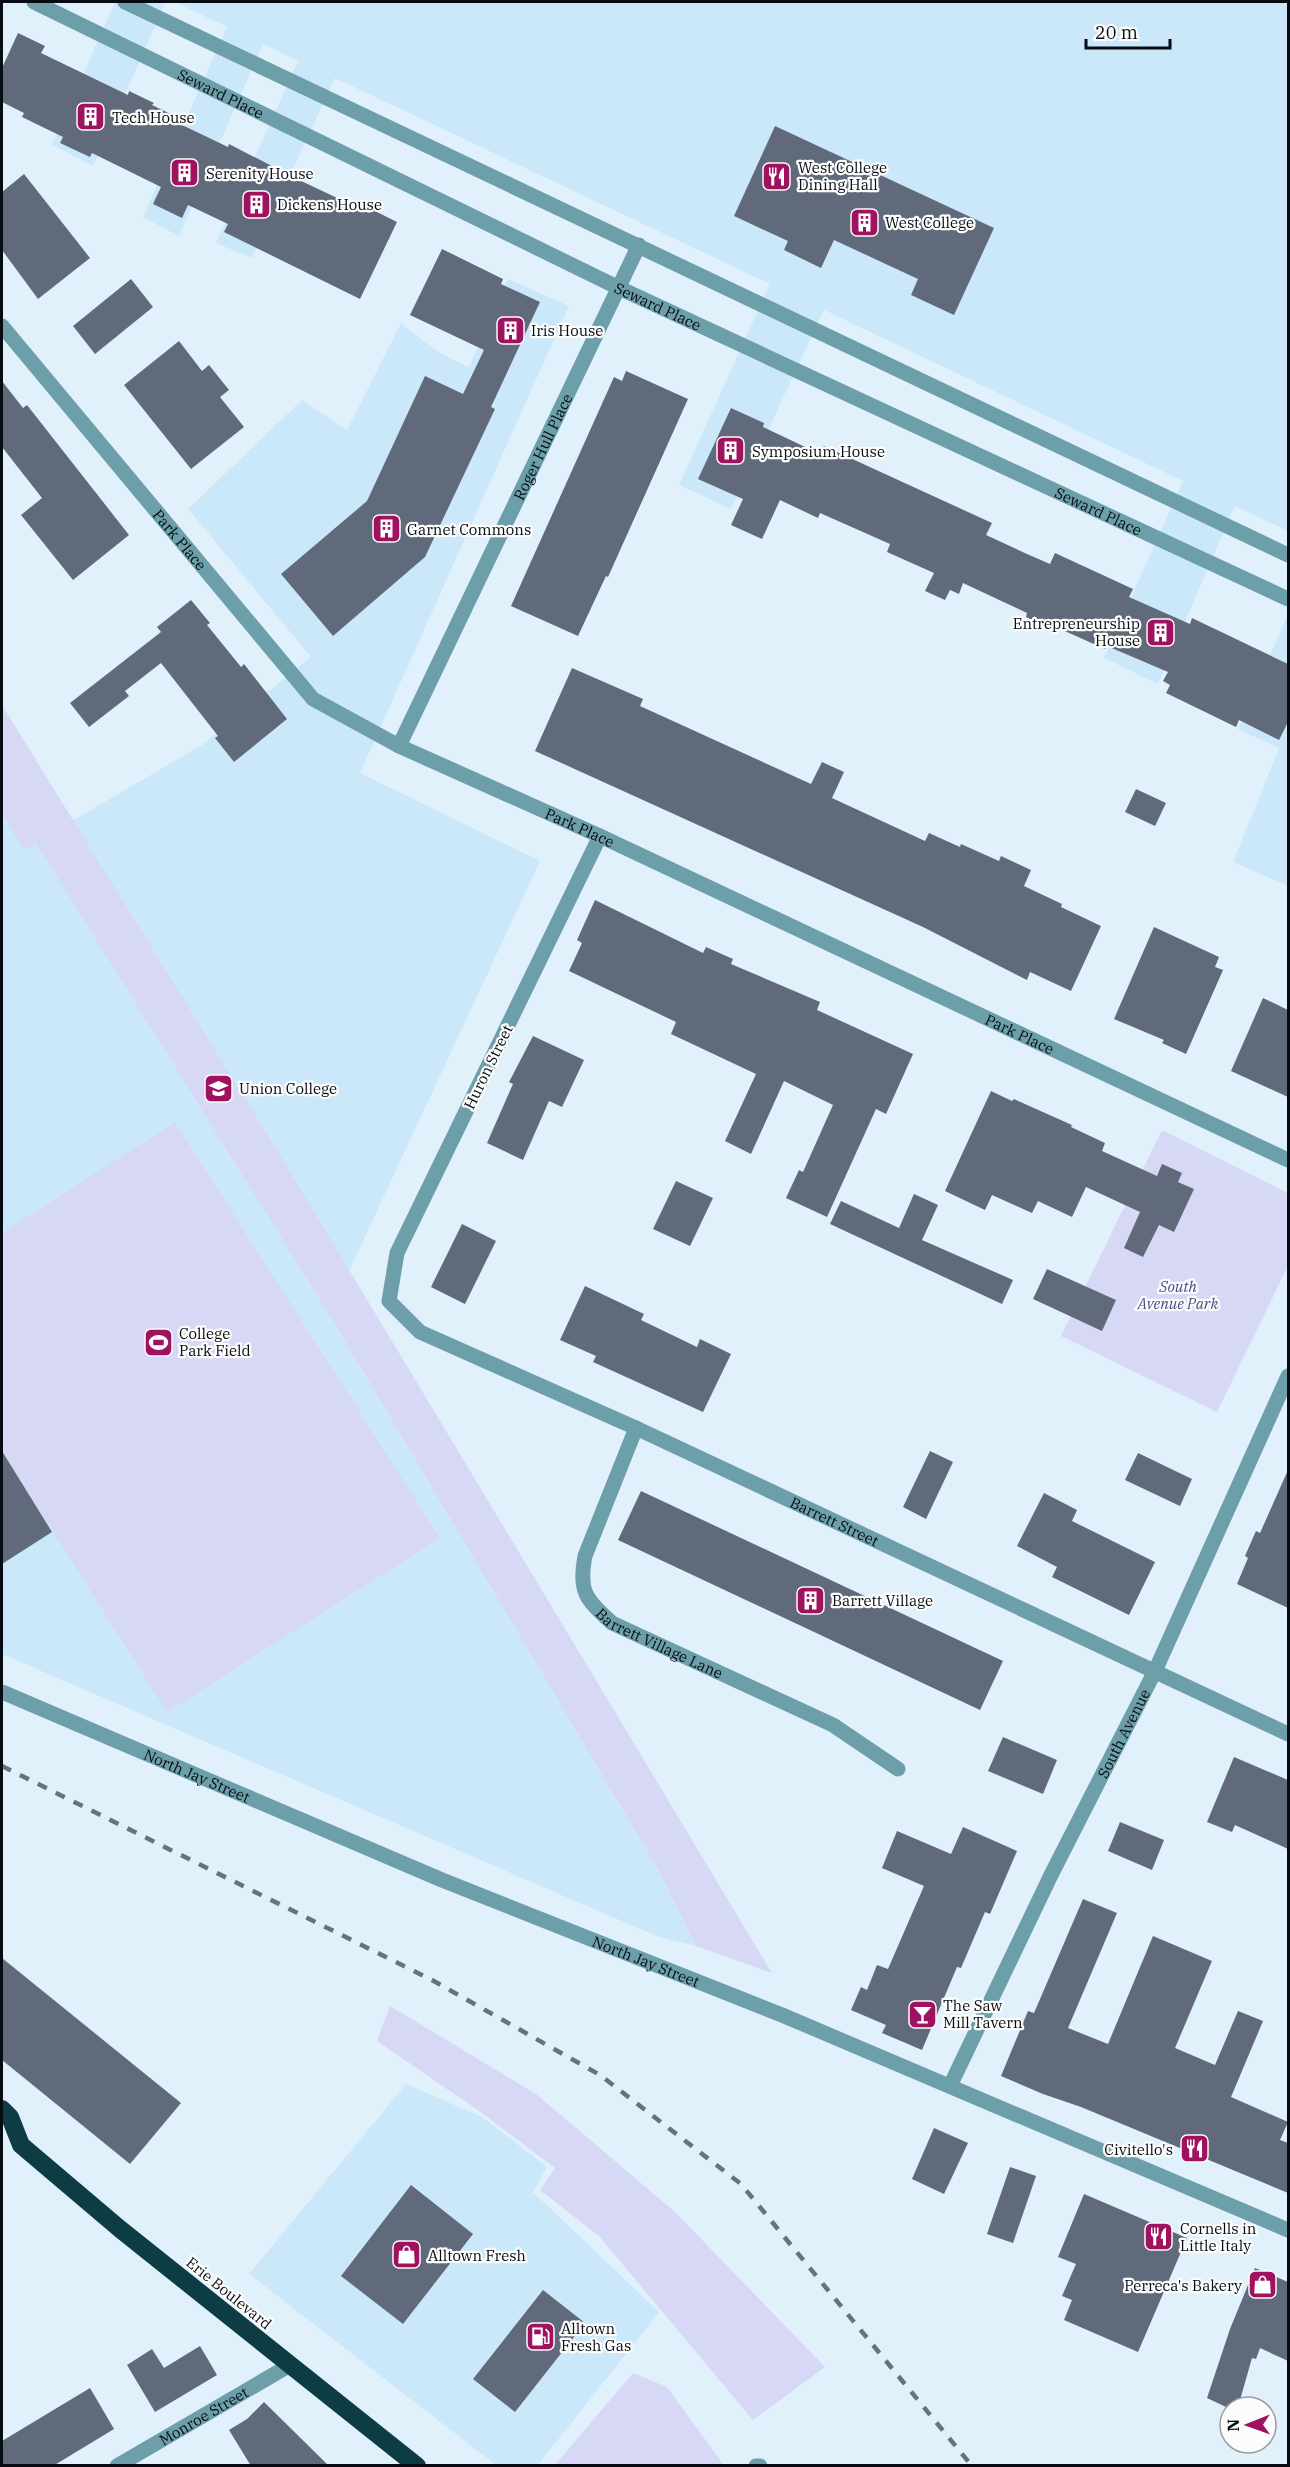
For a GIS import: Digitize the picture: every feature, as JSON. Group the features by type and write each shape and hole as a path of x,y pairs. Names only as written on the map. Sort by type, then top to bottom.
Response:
{"highway":[{"name":"Erie Boulevard","path":"2,2109 10,2117 21,2145 120,2229 417,2466"},
{"path":"2,2142 21,2145"}],"street":[{"name":"Seward Place","path":"34,2 618,287 1288,599"},
{"path":"125,2 1288,555"},
{"name":"Roger Hull Place","path":"399,746 639,245"},
{"name":"Park Place","path":"2,326 313,699 399,746 600,837 1288,1160"},
{"name":"Huron Street","path":"389,1301 397,1252 600,837"},
{"name":"Barrett Street","path":"389,1301 420,1332 636,1428 1288,1734"},
{"name":"South Avenue","path":"950,2086 1051,1875 1155,1671 1288,1376"},
{"name":"Barrett Village Lane","path":"636,1428 585,1556 581,1577 584,1592 593,1605 612,1623 833,1725 898,1769"},
{"name":"North Jay Street","path":"2,1692 447,1882 782,2015 1288,2230"},
{"name":"Monroe Street","path":"117,2466 290,2365"}],"shaded area":[{"path":"115,2 166,2 93,166 52,145"},
{"path":"175,2 1288,2 1288,531 1235,506 1158,684 1104,658 1183,481 824,310 731,509 679,485 770,284 335,78 252,258 216,243 298,61 263,44 179,236 143,217 227,27"},
{"name":"Union College","path":"508,279 569,306 360,773 540,861 329,1314 659,1871 696,1946 659,1937 2,1654 2,814 24,849 202,745 311,657 188,509 302,400 347,430 401,323 438,352 469,367"},
{"path":"1288,614 1288,886 1233,862 1279,748 1238,729"},
{"path":"406,2084 482,2117 547,2167 533,2192 659,2312 538,2465 496,2465 249,2274"}],"green space":[{"path":"2,705 286,1165 772,1973 696,1946 659,1871 329,1314 36,843 24,850 2,814"},
{"name":"College Park Field","path":"175,1122 440,1538 167,1712 2,1451 2,1233"},
{"name":"South Avenue Park","path":"1162,1130 1288,1193 1288,1266 1217,1412 1061,1336"},
{"path":"390,2006 536,2094 675,2212 825,2367 753,2420 599,2236 540,2190 555,2168 479,2111 377,2041"},
{"path":"633,2373 667,2387 723,2464 719,2466 555,2465"}],"building":[{"path":"18,33 45,46 41,53 128,95 129,91 154,103 152,105 183,120 180,124 228,147 229,144 369,213 371,209 397,222 360,299 224,232 228,224 188,205 182,218 153,204 161,187 92,153 90,157 60,143 63,137 22,117 24,113 2,102 2,68"},
{"name":"West College","path":"775,126 994,228 954,315 911,295 918,279 834,240 821,268 784,250 788,241 734,216"},
{"path":"24,174 90,258 38,299 2,250 2,192"},
{"name":"Garnet Commons","path":"442,249 503,279 501,284 540,302 491,407 495,409 425,557 333,636 281,574 367,501 425,376 463,394 484,350 410,315"},
{"path":"131,279 153,307 95,354 73,326"},
{"path":"179,341 202,371 209,365 229,390 220,397 244,427 191,469 124,385"},
{"path":"626,371 688,399 608,577 606,576 578,636 511,606 614,377 622,381"},
{"path":"2,381 23,408 27,405 129,535 73,580 21,515 42,498 2,447"},
{"path":"731,408 764,423 763,427 820,454 824,446 992,523 986,535 1027,554 1050,564 1055,553 1133,589 1129,597 1190,624 1192,618 1288,664 1288,722 1279,740 1239,720 1236,727 1166,693 1170,685 1163,681 1168,672 1107,646 1105,649 1049,624 1047,627 1026,617 1027,613 963,583 959,594 950,590 945,600 925,591 934,573 887,552 890,544 820,513 818,518 780,500 762,539 731,525 743,499 698,479"},
{"path":"191,600 210,623 207,625 241,667 244,664 287,719 234,762 215,738 218,736 161,663 125,691 129,696 89,727 70,703 161,632 157,627"},
{"path":"572,668 643,699 640,706 811,784 822,762 844,772 832,798 925,841 929,833 999,861 1001,856 1031,870 1024,886 1101,926 1071,991 1030,972 1027,980 923,927 535,751"},
{"path":"1136,789 1166,803 1155,826 1125,812"},
{"path":"595,900 703,953 706,947 733,959 731,964 820,1002 817,1010 913,1054 886,1114 876,1109 827,1217 786,1198 799,1170 803,1172 833,1105 784,1081 751,1154 725,1141 756,1074 671,1034 676,1022 569,971 582,943 577,940"},
{"path":"1154,927 1219,957 1215,967 1223,970 1186,1054 1162,1043 1164,1040 1114,1019"},
{"path":"1263,998 1288,1010 1288,1097 1231,1071"},
{"path":"533,1036 584,1060 562,1107 549,1101 523,1160 487,1143 513,1084 509,1082"},
{"path":"991,1091 1072,1125 1071,1127 1105,1143 1102,1151 1157,1176 1162,1164 1182,1173 1178,1182 1194,1189 1174,1232 1159,1225 1143,1257 1124,1248 1140,1212 1086,1187 1072,1217 1038,1201 1032,1213 992,1195 985,1210 945,1191"},
{"path":"676,1181 713,1198 690,1246 653,1229"},
{"path":"914,1194 938,1205 922,1240 1013,1280 1002,1304 830,1224 841,1201 899,1228"},
{"path":"462,1224 496,1241 465,1304 431,1287"},
{"path":"1047,1269 1116,1300 1102,1331 1033,1299"},
{"path":"585,1286 644,1314 641,1320 697,1347 700,1339 731,1354 703,1412 593,1362 596,1356 560,1340"},
{"path":"2,1451 52,1532 2,1564"},
{"path":"930,1451 953,1462 926,1519 903,1507"},
{"path":"1138,1453 1192,1479 1180,1506 1125,1480"},
{"path":"1288,1470 1288,1608 1237,1584 1248,1558 1245,1556 1256,1531 1260,1533"},
{"name":"Barrett Village","path":"641,1491 1003,1661 980,1710 618,1540"},
{"path":"1044,1493 1077,1510 1072,1521 1155,1562 1129,1615 1052,1577 1057,1567 1017,1546"},
{"path":"1003,1737 1057,1760 1043,1794 988,1771"},
{"path":"1234,1757 1288,1780 1288,1849 1235,1825 1232,1832 1207,1822"},
{"path":"1120,1822 1164,1840 1152,1870 1108,1851"},
{"path":"963,1827 1017,1851 990,1914 985,1912 961,1968 957,1967 922,2050 882,2033 886,2025 851,2010 861,1987 867,1990 877,1965 888,1969 924,1886 882,1868 897,1831 951,1854"},
{"path":"1083,1899 1117,1913 1068,2028 1108,2044 1153,1936 1212,1961 1175,2048 1215,2065 1238,2011 1263,2021 1231,2097 1288,2122 1280,2140 1288,2143 1288,2193 1001,2076 1028,2011 1034,2013"},
{"path":"2,1958 181,2103 130,2164 2,2060"},
{"path":"934,2128 968,2143 944,2194 912,2179"},
{"path":"1010,2167 1036,2176 1013,2243 987,2234"},
{"name":"Alltown Fresh","path":"411,2185 473,2234 403,2324 341,2276"},
{"path":"1084,2194 1187,2238 1138,2352 1064,2320 1072,2300 1062,2296 1076,2264 1058,2257"},
{"path":"1255,2268 1288,2282 1288,2361 1260,2348 1256,2359 1252,2358 1241,2395 1218,2395 1218,2403 1207,2398 1230,2329"},
{"name":"Alltown Fresh Gas","path":"543,2290 585,2323 515,2412 473,2379"},
{"path":"200,2346 217,2375 155,2412 127,2365 152,2349 164,2368"},
{"path":"90,2388 114,2429 53,2466 2,2466 2,2441"},
{"path":"264,2402 329,2466 251,2466 229,2430 247,2419"}],"railway":[{"path":"2,1766 432,1980 600,2075 741,2184 972,2466"}],"place":[{"name":"Tech House","path":"91,117"},
{"name":"Serenity House","path":"185,173"},
{"name":"West College Dining Hall","path":"777,176"},
{"name":"Dickens House","path":"256,204"},
{"name":"West College","path":"864,222"},
{"name":"Iris House","path":"510,330"},
{"name":"Symposium House","path":"731,451"},
{"name":"Garnet Commons","path":"386,529"},
{"name":"Entrepreneurship House","path":"1161,632"},
{"name":"Union College","path":"218,1088"},
{"name":"College Park Field","path":"158,1342"},
{"name":"Barrett Village","path":"811,1600"},
{"name":"The Saw Mill Tavern","path":"922,2014"},
{"name":"Civitello's","path":"1194,2149"},
{"name":"Cornells in Little Italy","path":"1159,2237"},
{"name":"Alltown Fresh","path":"407,2255"},
{"name":"Perreca's Bakery","path":"1263,2285"},
{"name":"Alltown Fresh Gas","path":"540,2337"}]}
